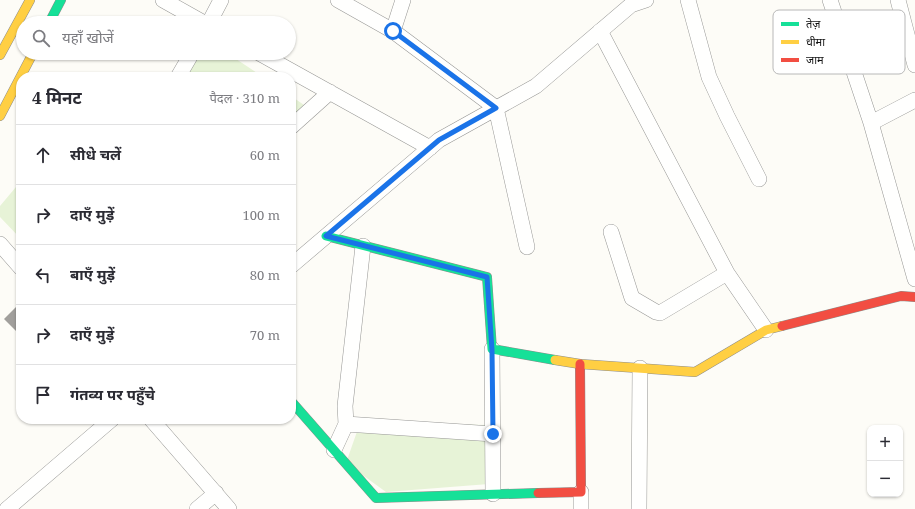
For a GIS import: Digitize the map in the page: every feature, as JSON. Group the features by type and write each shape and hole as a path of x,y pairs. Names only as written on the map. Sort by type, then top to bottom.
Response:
{"street":[{"path":"21,16 30,0"},
{"path":"53,16 61,0"},
{"path":"163,0 192,16"},
{"path":"213,16 221,0"},
{"path":"338,0 393,31 496,108 527,247"},
{"path":"393,31 403,0"},
{"path":"296,262 439,140 536,86 631,5 646,0"},
{"path":"688,0 709,77 759,179"},
{"path":"830,0 833,10"},
{"path":"898,0 901,10"},
{"path":"0,55 16,26"},
{"path":"905,27 915,65"},
{"path":"600,31 727,273 766,330"},
{"path":"23,72 29,60"},
{"path":"181,72 188,60"},
{"path":"272,60 294,72"},
{"path":"296,73 430,148"},
{"path":"855,74 871,123 915,278"},
{"path":"0,116 16,85"},
{"path":"296,123 330,92"},
{"path":"871,123 915,100"},
{"path":"611,232 632,298 656,312 660,313 727,273"},
{"path":"326,236 487,277 492,350 493,494"},
{"path":"0,244 16,262"},
{"path":"334,450 346,424 345,406 363,246"},
{"path":"492,350 580,364 695,372 766,330 901,296 915,297"},
{"path":"580,364 580,509"},
{"path":"638,509 640,368"},
{"path":"296,407 376,498 581,492"},
{"path":"7,509 106,424"},
{"path":"155,424 229,509"},
{"path":"346,424 493,434"},
{"path":"197,509 216,493"}],"green space":[{"path":"186,60 238,60 256,72 178,72"},
{"path":"296,99 304,105 296,113"},
{"path":"16,187 16,234 0,217 0,206"},
{"path":"360,423 492,425 489,484 386,492 346,463"}],"building":[{"path":"16,307 16,331 4,319"}],"traffic: fast":[{"path":"53,16 61,0"},
{"path":"326,236 487,277 492,349 555,360"},
{"path":"296,407 376,498 538,493"}],"traffic: slow":[{"path":"21,16 30,0"},
{"path":"0,55 16,26"},
{"path":"23,72 29,60"},
{"path":"0,116 16,85"},
{"path":"555,360 580,364 695,372 766,330 782,326"}],"traffic: jam":[{"path":"782,326 901,296 915,297"},
{"path":"538,493 581,492 580,364"}],"route":[{"path":"393,31 496,108 439,140 326,236 487,277 492,350 493,434"}]}
